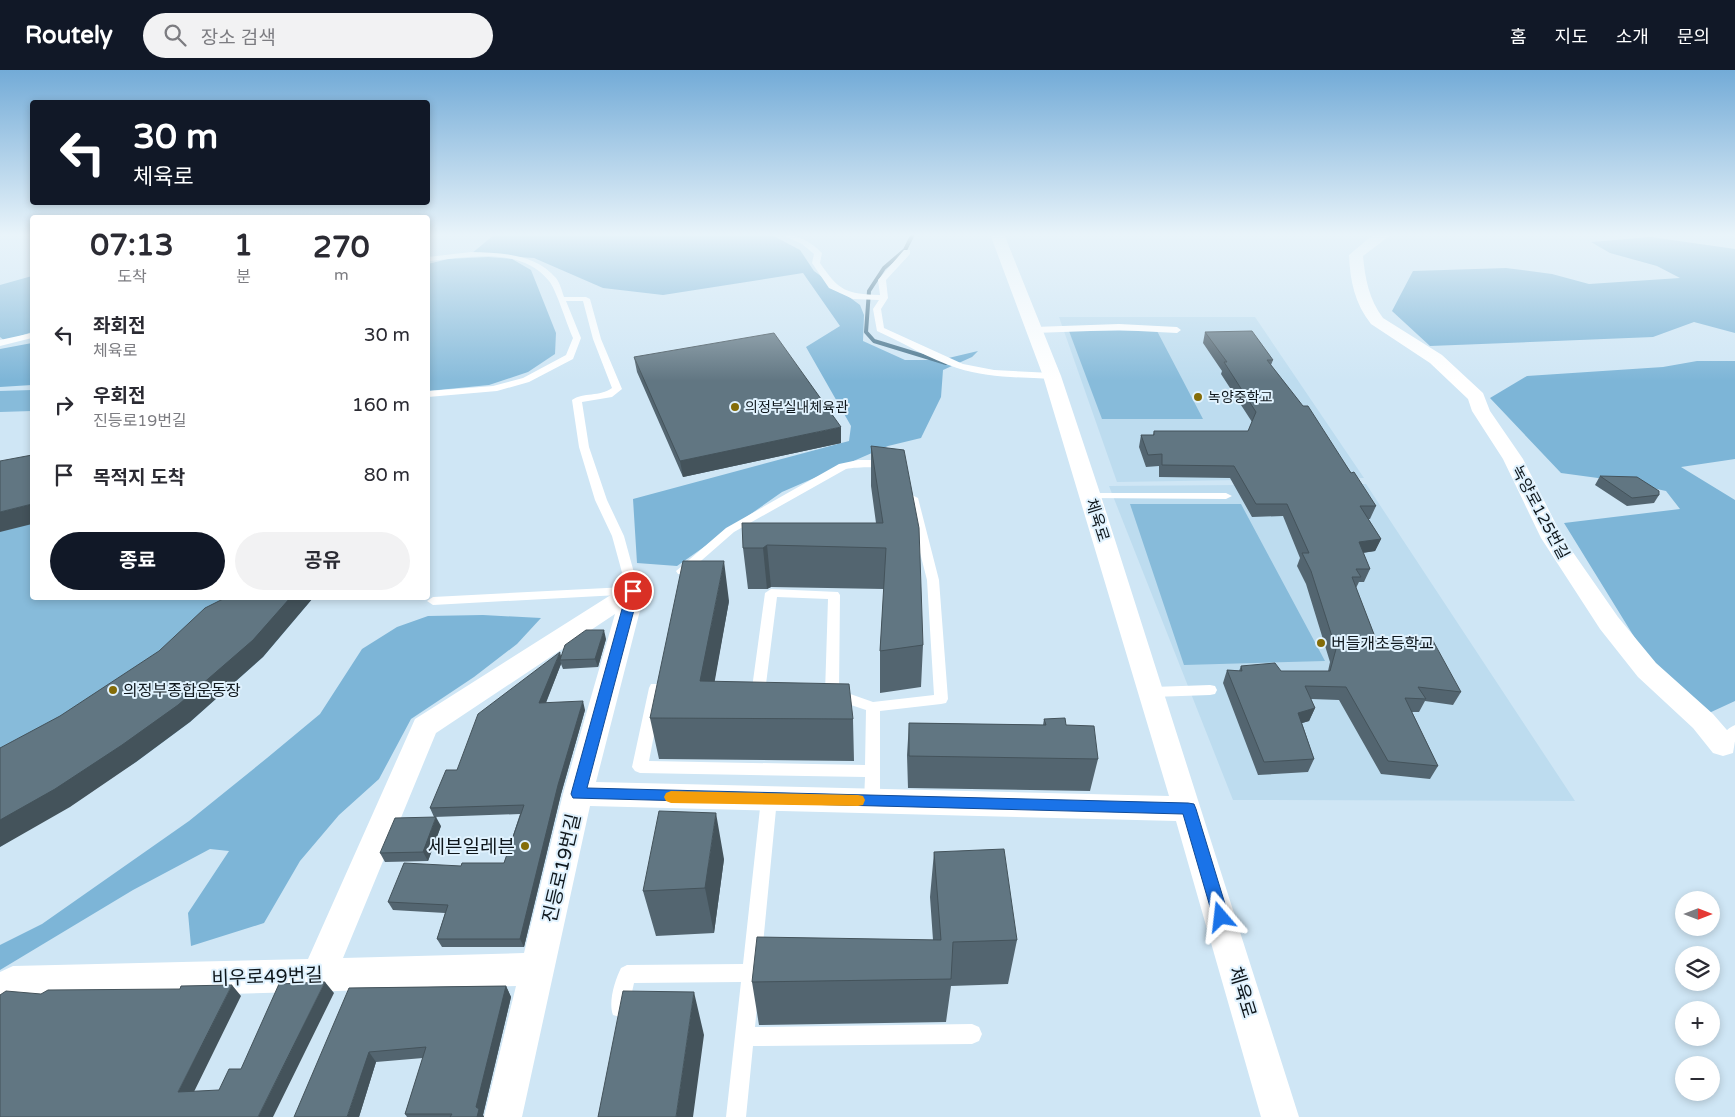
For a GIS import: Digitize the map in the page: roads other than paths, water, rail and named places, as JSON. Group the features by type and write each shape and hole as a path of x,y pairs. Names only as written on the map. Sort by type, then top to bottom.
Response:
{"street":[{"name":"체육로","path":"1016,283 1052,376 1091,496 1153,692 1280,1117"},
{"name":"녹양로125번길","path":"1360,283 1371,315 1377,321 1436,359 1477,397 1481,411 1512,459 1552,538 1609,623 1647,670 1703,721 1729,738"},
{"name":"진등로19번길","path":"503,1117 578,794 633,591"},
{"path":"318,975 426,726 633,591"},
{"path":"578,794 1188,809"},
{"name":"비우로49번길","path":"0,990 13,983 536,970"}],"lane":[{"path":"430,394 494,389 526,380 570,357 577,338 554,283"},
{"path":"830,283 832,286 860,297 881,298"},
{"path":"882,283 881,298 877,309 880,329 961,366 1006,373 1052,376"},
{"path":"433,601 633,591 618,536 601,500 584,447 577,400 610,395 617,389 597,339 586,299 561,299"},
{"path":"1034,330 1119,327 1177,330"},
{"path":"0,343 30,336"},
{"path":"679,582 681,572 730,530 843,466 888,463 900,467"},
{"path":"785,690 759,688 771,593 834,595 826,693 873,708 940,699 933,580 908,481"},
{"path":"1091,496 1226,496"},
{"path":"658,679 640,767 872,771"},
{"path":"1153,692 1210,690"},
{"path":"872,801 873,708"},
{"path":"736,1117 769,799"},
{"path":"618,1022 627,974 750,973"},
{"path":"744,1037 972,1034"}],"waterway":[{"path":"874,283 869,291 866,332 874,341 946,363"}],"place":[{"name":"녹양중학교","path":"1198,397"},
{"name":"의정부실내체육관","path":"735,407"},
{"name":"버들개초등학교","path":"1321,643"},
{"name":"의정부종합운동장","path":"113,690"},
{"name":"세븐일레븐","path":"525,846"}]}
